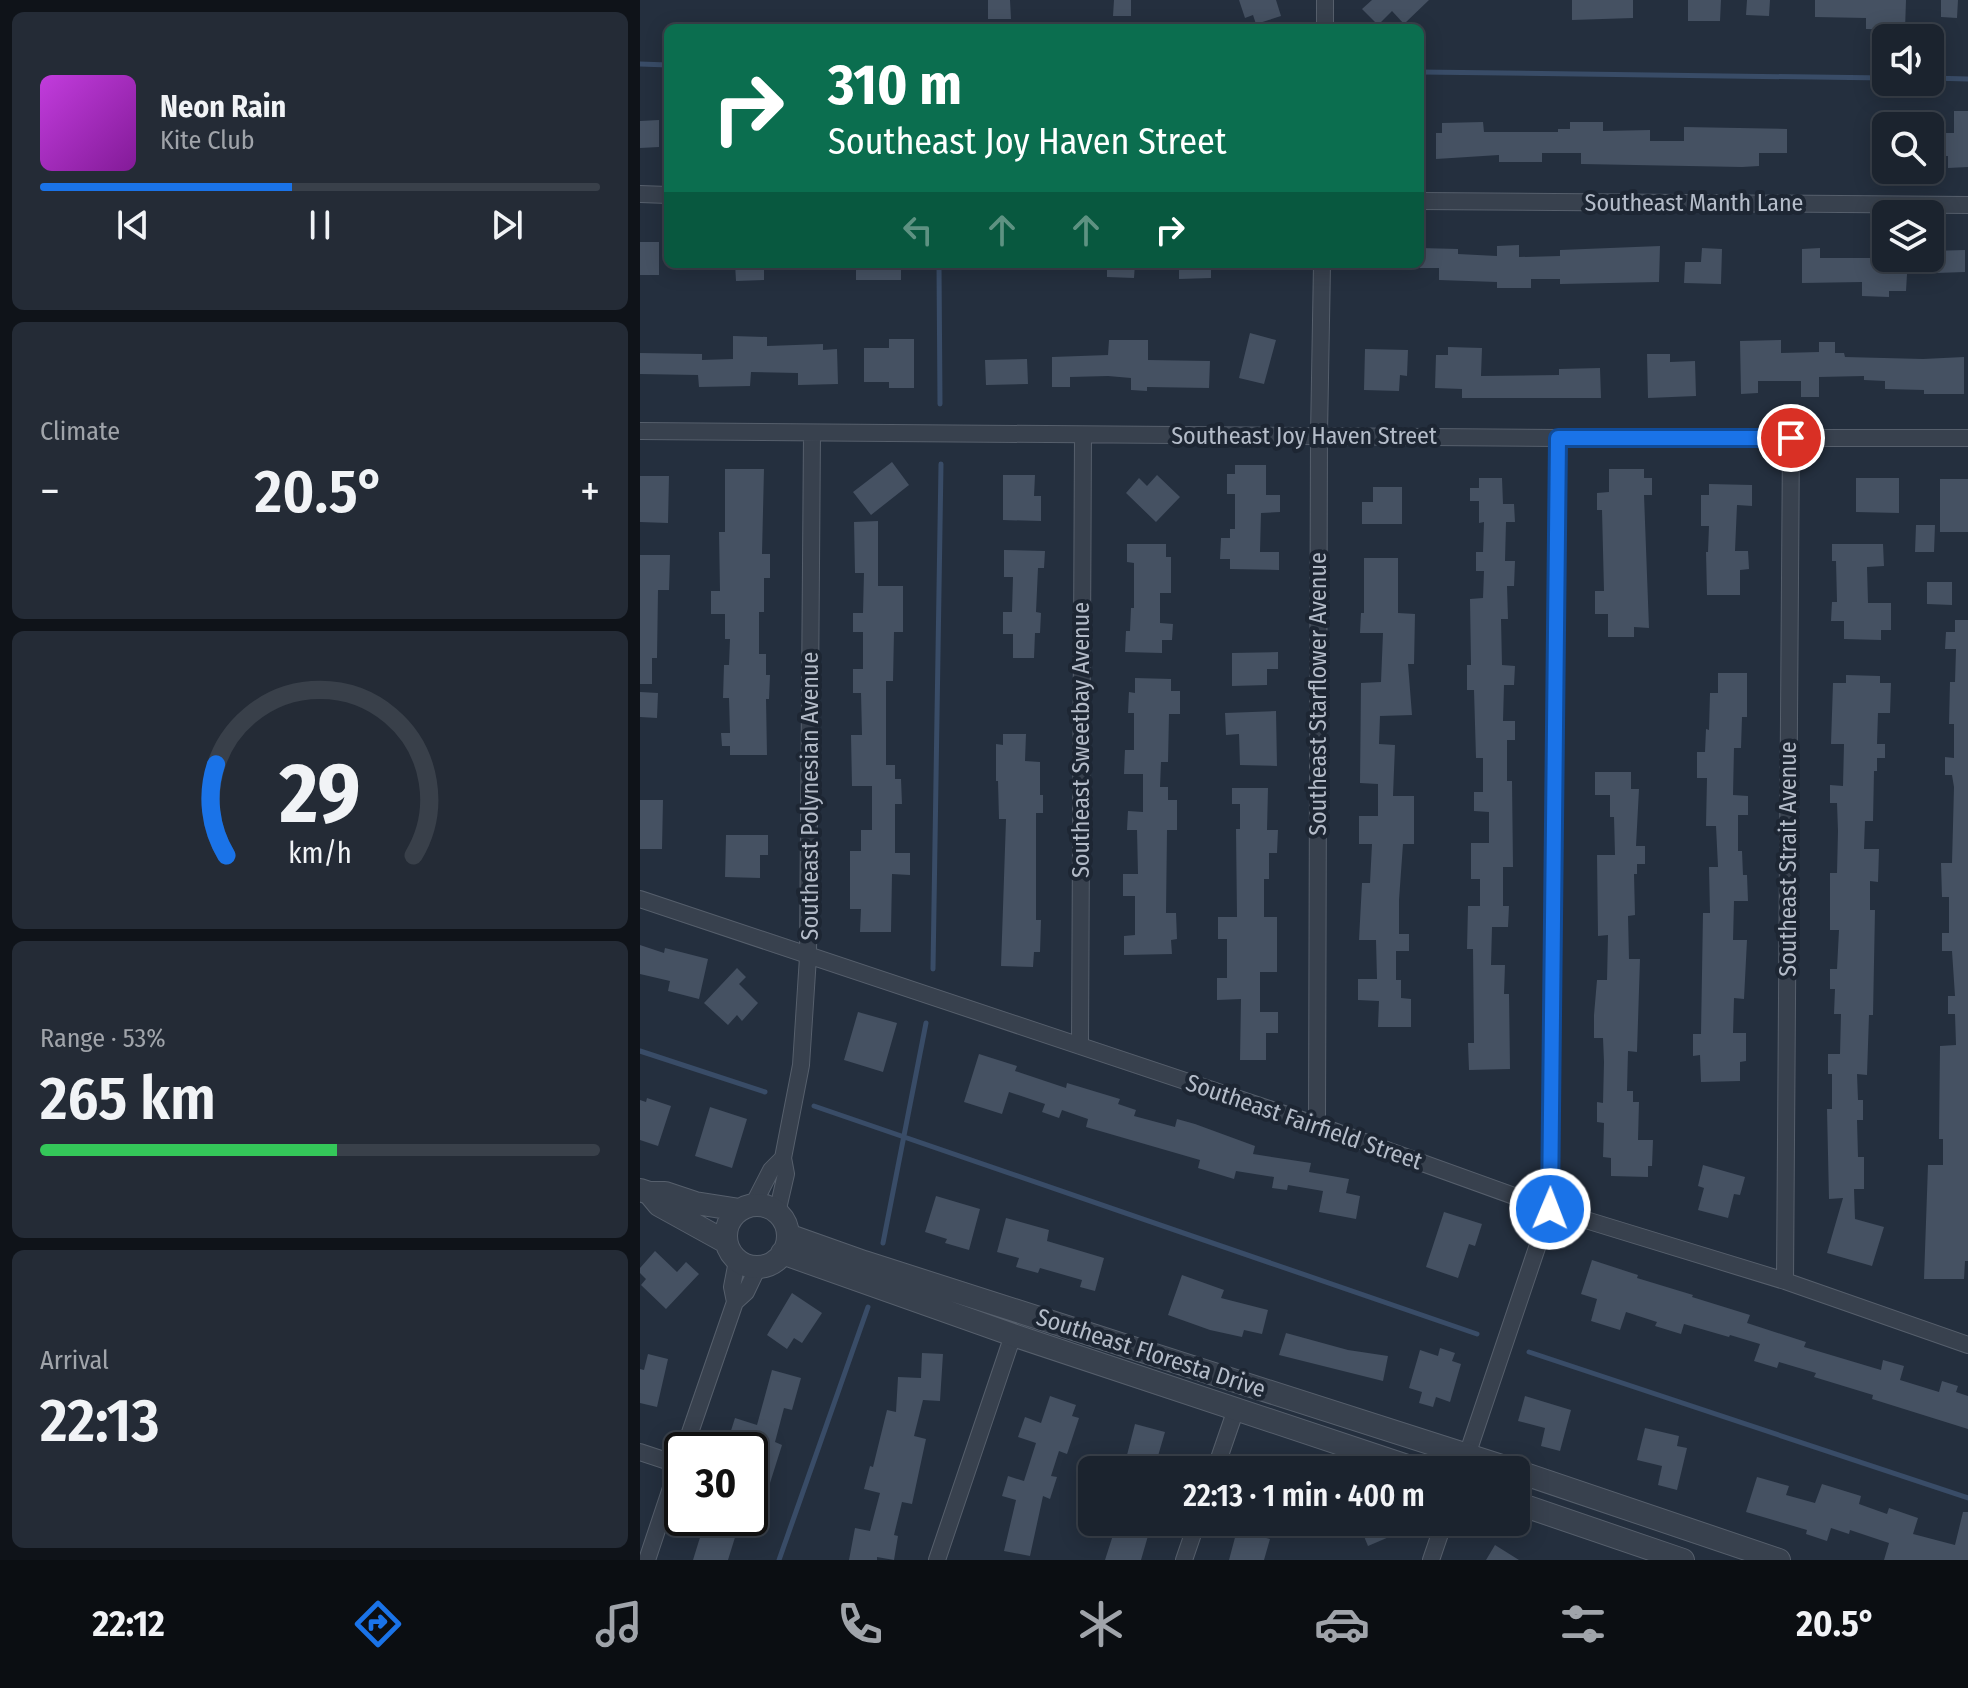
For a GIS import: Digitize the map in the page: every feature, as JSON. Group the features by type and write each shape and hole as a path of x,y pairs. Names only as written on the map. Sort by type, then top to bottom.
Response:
{"street":[{"path":"1325,0 1325,24"},
{"path":"640,194 664,195"},
{"name":"Southeast Manth Lane","path":"1424,201 1968,205"},
{"name":"Southeast Starflower Avenue","path":"1317,1125 1322,268"},
{"name":"Southeast Joy Haven Street","path":"640,431 1968,438"},
{"name":"Southeast Polynesian Avenue","path":"777,1213 786,1174 783,1158 801,1065 808,957 812,433"},
{"name":"Southeast Sweetbay Avenue","path":"1080,1046 1083,435"},
{"path":"1466,1456 1550,1209 1558,438"},
{"name":"Southeast Strait Avenue","path":"1785,1281 1791,438"},
{"name":"Southeast Fairfield Street","path":"640,899 1317,1125 1550,1209 1785,1281 1968,1345"},
{"name":"Southeast Polynesian Avenue","path":"746,1208 771,1170 783,1158"},
{"path":"644,1192 665,1193 695,1203 770,1208 783,1220 785,1244 768,1265 741,1257 659,1205 644,1192"},
{"path":"690,1432 735,1302 732,1287 741,1257 728,1224 746,1208"},
{"name":"Southeast Floresta Drive","path":"785,1244 864,1262 1446,1456"},
{"name":"Southeast Floresta Drive","path":"785,1244 1013,1335 1377,1456"},
{"path":"937,1560 1013,1335"},
{"path":"1220,1456 1236,1409"},
{"path":"640,1452 664,1455"},
{"name":"Southeast Floresta Drive","path":"1530,1475 1779,1560"},
{"path":"647,1560 664,1508"},
{"path":"1530,1508 1683,1560"},
{"path":"1184,1560 1192,1536"},
{"path":"1431,1560 1439,1536"}],"building":[{"path":"988,0 1010,0 1011,19 988,19"},
{"path":"1114,0 1131,0 1131,16 1113,16"},
{"path":"1239,0 1276,0 1281,16 1256,24 1253,15 1245,18"},
{"path":"1372,0 1429,0 1404,24 1392,11 1377,24 1362,9"},
{"path":"1572,0 1633,0 1633,18 1572,20"},
{"path":"1688,0 1721,0 1720,21 1688,21"},
{"path":"1747,0 1770,0 1769,16 1746,15"},
{"path":"1815,0 1906,0 1905,24 1872,24 1872,29 1866,29 1866,18 1815,17"},
{"path":"1941,0 1958,0 1957,18 1941,17"},
{"path":"1954,111 1968,111 1968,167 1948,168 1948,156 1944,156 1944,133 1954,133"},
{"path":"659,120 659,147 640,148 640,121"},
{"path":"1483,122 1484,132 1558,132 1558,129 1570,129 1570,122 1603,122 1603,131 1650,130 1650,141 1684,141 1684,127 1787,129 1787,153 1759,153 1759,166 1742,167 1581,164 1581,153 1542,153 1542,162 1499,162 1499,155 1436,159 1436,133 1442,133 1442,123"},
{"path":"640,242 659,242 659,275 640,275"},
{"path":"1519,245 1519,257 1560,256 1560,250 1660,246 1659,282 1560,284 1560,279 1531,279 1531,288 1497,288 1497,282 1439,280 1439,268 1424,268 1424,248 1458,249 1458,254 1497,256 1497,246"},
{"path":"1702,248 1722,249 1721,284 1684,283 1685,262 1701,262"},
{"path":"1820,248 1820,258 1872,258 1872,272 1944,272 1944,251 1965,250 1965,272 1907,274 1906,291 1889,291 1889,297 1862,296 1862,282 1802,283 1802,249"},
{"path":"735,268 764,268 764,280 736,281"},
{"path":"856,268 901,268 901,280 856,280"},
{"path":"1107,268 1135,268 1134,278 1107,277"},
{"path":"1179,268 1211,268 1211,278 1179,279"},
{"path":"1250,333 1276,340 1264,384 1239,378"},
{"path":"733,336 767,337 767,346 823,344 823,350 837,349 838,384 798,385 798,373 751,372 750,386 699,387 698,375 640,374 640,353 702,354 702,360 733,359"},
{"path":"889,339 914,339 914,388 889,388 889,382 864,382 864,348 889,348"},
{"path":"1109,340 1148,340 1148,360 1210,361 1209,388 1147,387 1147,391 1131,390 1131,378 1108,376 1070,377 1070,387 1052,387 1052,357 1108,355"},
{"path":"1781,340 1781,353 1819,352 1819,342 1835,342 1835,353 1844,353 1845,357 1964,357 1964,394 1924,394 1924,390 1885,389 1885,381 1864,380 1864,376 1819,377 1819,397 1801,397 1801,381 1758,381 1758,393 1741,394 1740,341"},
{"path":"1448,347 1482,348 1481,376 1559,375 1559,369 1600,368 1601,398 1462,398 1462,389 1435,388 1436,355 1448,355"},
{"path":"1365,349 1408,350 1407,376 1400,375 1399,391 1364,390"},
{"path":"1647,354 1670,354 1670,362 1695,361 1696,396 1648,398"},
{"path":"1027,359 1028,384 986,385 985,360"},
{"path":"892,462 909,485 871,515 853,492"},
{"path":"1235,465 1266,465 1266,495 1280,495 1280,512 1261,513 1260,552 1279,552 1279,570 1230,569 1230,559 1220,559 1221,538 1230,538 1230,529 1235,529 1235,494 1227,494 1227,474 1235,474"},
{"path":"725,469 764,469 762,554 770,554 770,578 764,578 764,612 759,612 759,654 766,654 766,675 770,675 769,699 766,699 767,755 730,755 730,746 722,746 721,733 730,733 729,698 723,698 724,665 729,665 730,639 725,639 725,614 711,614 711,591 720,591 719,532 725,532"},
{"path":"1609,469 1644,469 1644,478 1652,478 1652,495 1644,495 1649,628 1634,627 1634,637 1608,637 1608,614 1595,614 1595,591 1604,591 1602,510 1597,510 1597,493 1609,492"},
{"path":"1003,475 1035,475 1034,496 1041,496 1041,521 1003,520"},
{"path":"1157,475 1180,497 1156,522 1126,493 1139,478 1147,486"},
{"path":"640,476 669,476 668,523 640,522"},
{"path":"1479,478 1502,478 1503,504 1514,504 1515,522 1506,522 1505,561 1515,561 1514,586 1507,586 1508,619 1501,619 1502,665 1515,666 1514,685 1504,685 1503,721 1515,721 1515,740 1507,740 1507,781 1512,781 1513,867 1503,867 1503,906 1509,906 1508,927 1492,927 1491,965 1505,965 1504,994 1509,994 1510,1069 1469,1070 1468,1043 1474,1043 1473,949 1467,949 1468,906 1480,906 1480,879 1471,879 1471,843 1489,843 1489,812 1474,811 1474,792 1483,792 1483,758 1476,758 1474,690 1467,690 1467,665 1471,665 1470,599 1483,598 1484,571 1476,571 1476,552 1483,552 1484,522 1479,523 1479,501 1470,501 1470,488 1479,488"},
{"path":"1856,478 1899,478 1899,513 1856,512"},
{"path":"1940,479 1968,479 1968,532 1940,532"},
{"path":"1709,484 1752,485 1752,506 1737,505 1735,551 1748,551 1749,569 1740,570 1740,595 1707,595 1709,526 1701,526 1701,495 1709,495"},
{"path":"1373,487 1402,487 1402,524 1362,524 1362,502 1373,502"},
{"path":"878,521 878,586 903,586 903,632 894,632 893,681 886,681 886,765 895,765 895,779 901,779 902,804 895,804 895,853 910,853 910,875 892,874 891,932 860,932 861,909 850,909 850,851 861,851 861,830 872,830 872,786 852,786 851,735 862,735 861,693 853,693 853,669 863,669 863,632 853,632 853,613 863,613 864,573 855,573 854,522"},
{"path":"1916,525 1935,525 1934,552 1915,552"},
{"path":"1127,544 1166,544 1166,557 1171,557 1171,593 1160,593 1160,623 1173,624 1172,640 1162,640 1162,653 1125,652 1126,631 1130,631 1131,608 1134,608 1134,563 1127,562"},
{"path":"1832,544 1883,544 1884,566 1867,567 1868,603 1891,603 1891,630 1881,630 1881,640 1844,639 1844,621 1831,621 1832,602 1837,602 1836,561 1832,561"},
{"path":"1004,550 1045,551 1044,568 1038,568 1036,612 1041,613 1040,633 1035,633 1034,658 1013,658 1013,634 1003,634 1003,612 1012,612 1013,577 1004,577"},
{"path":"640,555 670,555 669,590 658,590 657,658 652,658 652,684 640,684"},
{"path":"1364,558 1398,558 1398,613 1415,614 1414,664 1408,664 1412,715 1380,716 1379,744 1395,745 1393,796 1414,796 1414,844 1403,844 1399,900 1399,934 1409,934 1409,951 1396,951 1396,980 1401,980 1401,998 1411,999 1411,1027 1378,1027 1379,1001 1358,1000 1358,979 1377,979 1376,940 1359,940 1362,883 1370,883 1372,844 1359,844 1359,816 1378,816 1378,784 1360,783 1361,683 1381,682 1383,633 1360,633 1361,613 1364,613"},
{"path":"1927,582 1952,582 1952,605 1927,604"},
{"path":"1955,620 1968,620 1968,1261 1965,1261 1964,1279 1924,1279 1928,1165 1943,1165 1943,1139 1939,1139 1940,1046 1956,1045 1955,1014 1948,1014 1948,996 1955,996 1952,951 1942,951 1942,933 1949,933 1949,897 1942,897 1941,863 1952,863 1954,787 1952,775 1945,775 1945,757 1954,758 1954,724 1949,724 1950,682 1955,682 1956,649 1945,649 1946,632 1955,632"},
{"path":"1278,652 1278,669 1267,669 1267,685 1232,686 1232,653"},
{"path":"1718,673 1747,673 1747,717 1742,717 1741,748 1734,748 1733,795 1748,796 1748,815 1738,815 1738,851 1742,851 1743,875 1747,875 1748,901 1734,901 1733,940 1747,940 1744,999 1734,998 1733,1033 1746,1033 1746,1061 1740,1062 1740,1081 1701,1082 1700,1055 1693,1056 1693,1034 1701,1034 1703,913 1710,913 1709,867 1718,867 1716,826 1706,826 1707,778 1697,778 1697,752 1705,752 1710,693 1718,693"},
{"path":"1846,675 1880,676 1880,683 1891,683 1890,713 1878,713 1877,744 1885,744 1885,758 1877,758 1877,771 1874,771 1873,821 1865,821 1864,849 1879,849 1878,882 1870,881 1870,910 1875,910 1873,1015 1869,1015 1867,1075 1857,1074 1858,1100 1863,1100 1863,1120 1857,1120 1858,1157 1864,1157 1864,1189 1854,1189 1855,1219 1884,1227 1872,1266 1827,1253 1843,1198 1829,1199 1827,1109 1832,1109 1832,1074 1828,1074 1828,1054 1840,1054 1841,1014 1834,1014 1835,989 1830,989 1830,969 1837,969 1839,930 1830,930 1830,873 1837,873 1838,831 1837,803 1830,803 1830,785 1843,786 1844,744 1831,744 1833,683 1846,683"},
{"path":"1135,678 1171,679 1171,691 1180,691 1180,714 1169,714 1168,762 1161,762 1160,787 1168,787 1168,800 1177,800 1177,830 1167,830 1166,913 1176,913 1177,939 1171,940 1172,954 1124,955 1124,936 1135,935 1135,896 1123,896 1123,874 1138,874 1137,830 1127,830 1128,811 1143,812 1143,774 1124,774 1125,750 1134,750 1134,713 1128,713 1129,692 1135,693"},
{"path":"640,692 658,693 657,718 640,717"},
{"path":"1276,711 1277,766 1240,765 1239,734 1226,735 1225,713"},
{"path":"1003,734 1026,734 1025,761 1040,762 1043,813 1036,813 1036,920 1041,920 1040,952 1034,952 1033,967 1001,966 1006,819 999,819 996,744 1003,745"},
{"path":"1595,772 1631,772 1631,789 1639,789 1636,846 1645,846 1645,864 1637,864 1637,874 1634,874 1635,915 1628,916 1629,959 1640,959 1637,1052 1628,1051 1627,1091 1633,1091 1633,1102 1639,1102 1638,1140 1653,1140 1652,1166 1648,1166 1648,1177 1611,1176 1611,1158 1603,1157 1604,1123 1597,1122 1597,1102 1603,1103 1604,1062 1603,1038 1594,1038 1594,1015 1597,980 1607,980 1608,935 1598,936 1597,855 1615,855 1610,795 1595,795"},
{"path":"1232,788 1268,788 1267,830 1278,830 1277,853 1269,853 1269,879 1264,879 1264,917 1277,917 1277,972 1260,972 1260,1012 1278,1012 1278,1033 1266,1033 1266,1060 1240,1060 1241,999 1217,1000 1217,978 1227,978 1227,939 1218,939 1218,917 1237,917 1236,829 1240,829 1240,804 1232,804"},
{"path":"640,800 663,800 662,849 640,849"},
{"path":"726,835 768,835 768,855 760,855 760,878 725,877"},
{"path":"640,945 664,953 665,948 708,959 699,999 668,991 670,981 640,974"},
{"path":"737,968 746,977 739,984 758,1003 742,1021 737,1015 728,1025 704,1003"},
{"path":"858,1012 897,1023 883,1072 844,1060"},
{"path":"979,1054 1017,1066 1015,1071 1066,1088 1067,1083 1120,1099 1118,1104 1136,1110 1134,1116 1175,1127 1177,1119 1195,1124 1255,1146 1253,1154 1311,1163 1309,1172 1349,1179 1346,1193 1360,1196 1356,1219 1319,1212 1323,1191 1288,1185 1287,1190 1272,1188 1274,1177 1236,1171 1234,1179 1198,1168 1200,1160 1086,1127 1088,1119 1062,1110 1059,1118 1042,1112 1045,1104 1009,1092 1002,1114 964,1102"},
{"path":"647,1098 671,1106 658,1146 640,1140 640,1100 646,1102"},
{"path":"710,1107 747,1119 732,1168 695,1156"},
{"path":"1703,1165 1745,1177 1740,1195 1734,1194 1728,1218 1698,1210 1704,1188 1698,1186"},
{"path":"936,1196 980,1209 969,1250 945,1243 947,1239 925,1232"},
{"path":"1444,1212 1482,1224 1475,1246 1469,1244 1458,1278 1426,1267"},
{"path":"1006,1218 1049,1230 1047,1241 1104,1258 1095,1291 1080,1287 1082,1280 1040,1268 1038,1273 1016,1267 1019,1258 997,1252"},
{"path":"655,1251 677,1272 686,1262 699,1274 666,1309 641,1285 646,1279 640,1268"},
{"path":"1592,1260 1750,1315 1747,1323 1806,1342 1804,1347 1881,1370 1883,1360 1904,1366 1900,1380 1939,1392 1942,1381 1958,1386 1956,1392 1968,1396 1968,1429 1872,1399 1873,1395 1814,1377 1816,1373 1779,1362 1777,1368 1754,1361 1760,1344 1730,1335 1684,1324 1681,1334 1626,1312 1620,1330 1591,1321 1597,1299 1581,1294"},
{"path":"1182,1275 1224,1290 1221,1298 1268,1310 1262,1334 1244,1330 1242,1337 1210,1330 1168,1315"},
{"path":"792,1293 822,1313 802,1343 794,1338 787,1349 767,1335"},
{"path":"1286,1333 1348,1350 1388,1356 1383,1381 1279,1355"},
{"path":"1440,1348 1455,1353 1452,1361 1461,1364 1450,1402 1436,1397 1433,1407 1419,1403 1422,1392 1409,1388 1420,1350 1438,1356"},
{"path":"922,1353 943,1354 940,1401 923,1400 914,1436 926,1439 912,1504 902,1502 894,1535 898,1536 894,1560 877,1557 877,1560 849,1560 855,1528 870,1531 880,1493 864,1489 870,1466 873,1467 887,1410 896,1412 898,1377 921,1378"},
{"path":"648,1354 668,1359 657,1407 640,1403 640,1369 644,1370"},
{"path":"772,1370 801,1378 792,1410 784,1408 775,1442 782,1445 770,1483 768,1432 731,1432 735,1418 757,1425"},
{"path":"1050,1396 1076,1405 1072,1416 1079,1418 1067,1454 1059,1451 1051,1476 1057,1477 1050,1499 1043,1496 1030,1556 1004,1551 1016,1500 1002,1496 1008,1476 1024,1481 1036,1443 1018,1437 1025,1417 1041,1423"},
{"path":"1525,1396 1571,1410 1560,1451 1541,1446 1545,1428 1518,1421"},
{"path":"1135,1424 1165,1432 1158,1456 1127,1455"},
{"path":"1645,1428 1679,1436 1677,1446 1687,1448 1677,1490 1658,1485 1662,1466 1637,1460"},
{"path":"1757,1477 1789,1486 1786,1495 1815,1503 1822,1484 1861,1496 1859,1504 1887,1514 1889,1508 1918,1518 1913,1534 1955,1545 1963,1512 1968,1512 1968,1560 1884,1560 1889,1543 1850,1530 1849,1534 1831,1528 1827,1541 1806,1534 1807,1530 1746,1512"},
{"path":"700,1536 735,1536 728,1560 693,1560"},
{"path":"1113,1536 1148,1536 1141,1560 1105,1560"},
{"path":"1235,1536 1270,1539 1264,1560 1229,1560"},
{"path":"1364,1536 1391,1536 1368,1546"},
{"path":"1495,1545 1519,1560 1486,1560"}],"waterway":[{"path":"640,64 664,65"},
{"path":"1424,72 1872,78"},
{"path":"1944,78 1968,79"},
{"path":"939,268 940,404"},
{"path":"933,969 941,464"},
{"path":"883,1243 926,1023"},
{"path":"640,1051 765,1092"},
{"path":"814,1106 1477,1334"},
{"path":"779,1560 868,1307"},
{"path":"1529,1352 1968,1498"}],"route":[{"path":"1550,1209 1558,438 1791,438"}]}
